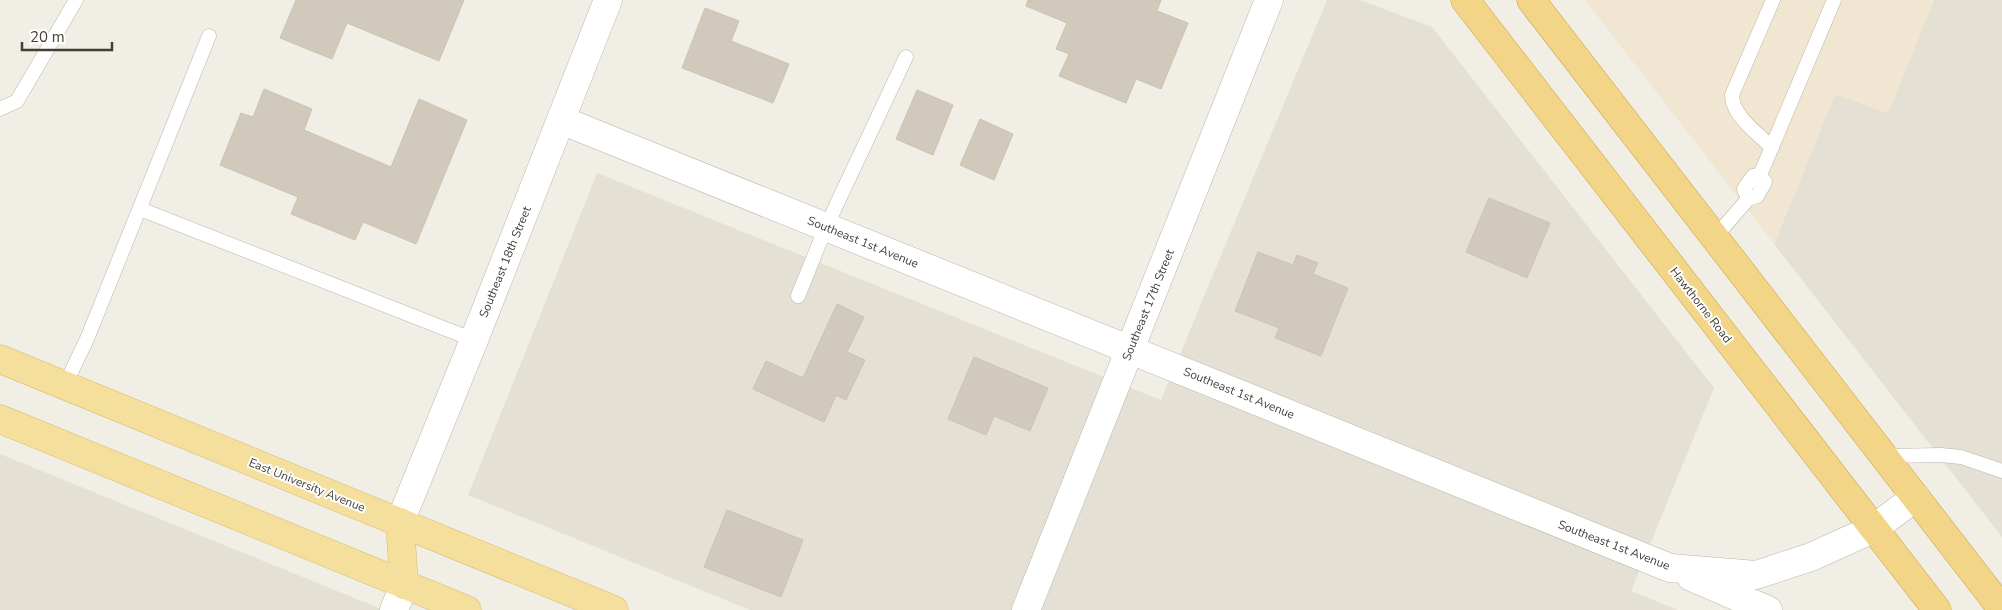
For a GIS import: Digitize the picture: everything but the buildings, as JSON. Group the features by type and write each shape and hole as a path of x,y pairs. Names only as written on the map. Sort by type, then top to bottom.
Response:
{"highway":[{"name":"Hawthorne Road","path":"1465,0 1937,610"},
{"path":"1531,0 2002,609"}],"main road":[{"name":"East University Avenue","path":"0,359 614,610"},
{"path":"0,419 467,610"},
{"path":"400,522 404,584"}],"street":[{"name":"Southeast 18th Street","path":"400,522 608,0"},
{"name":"Southeast 17th Street","path":"1026,610 1269,0"},
{"name":"Southeast 1st Avenue","path":"561,120 1670,568 1756,575 1811,557 1873,529 1916,497"},
{"path":"1670,568 1768,610"},
{"path":"394,610 404,584"}],"lane":[{"path":"0,110 16,101 76,0"},
{"path":"1772,148 1738,113 1732,103 1732,95 1773,0"},
{"path":"1715,237 1748,199 1757,196 1764,182 1760,174 1834,0"},
{"path":"64,386 87,339 209,36"},
{"path":"798,296 826,227 906,57"},
{"path":"140,209 474,340"},
{"path":"1885,456 1941,455 1961,457 2002,471"}],"shaded area":[{"path":"1327,0 1360,0 1432,27 1714,388 1631,591 1678,610 750,610 468,495 597,173 1161,400"},
{"path":"1585,0 1934,0 1888,113 1835,94 1774,244"},
{"path":"1934,0 2002,0 2002,537 1774,244 1835,94 1888,113"},
{"path":"0,454 384,610 0,610"}]}
